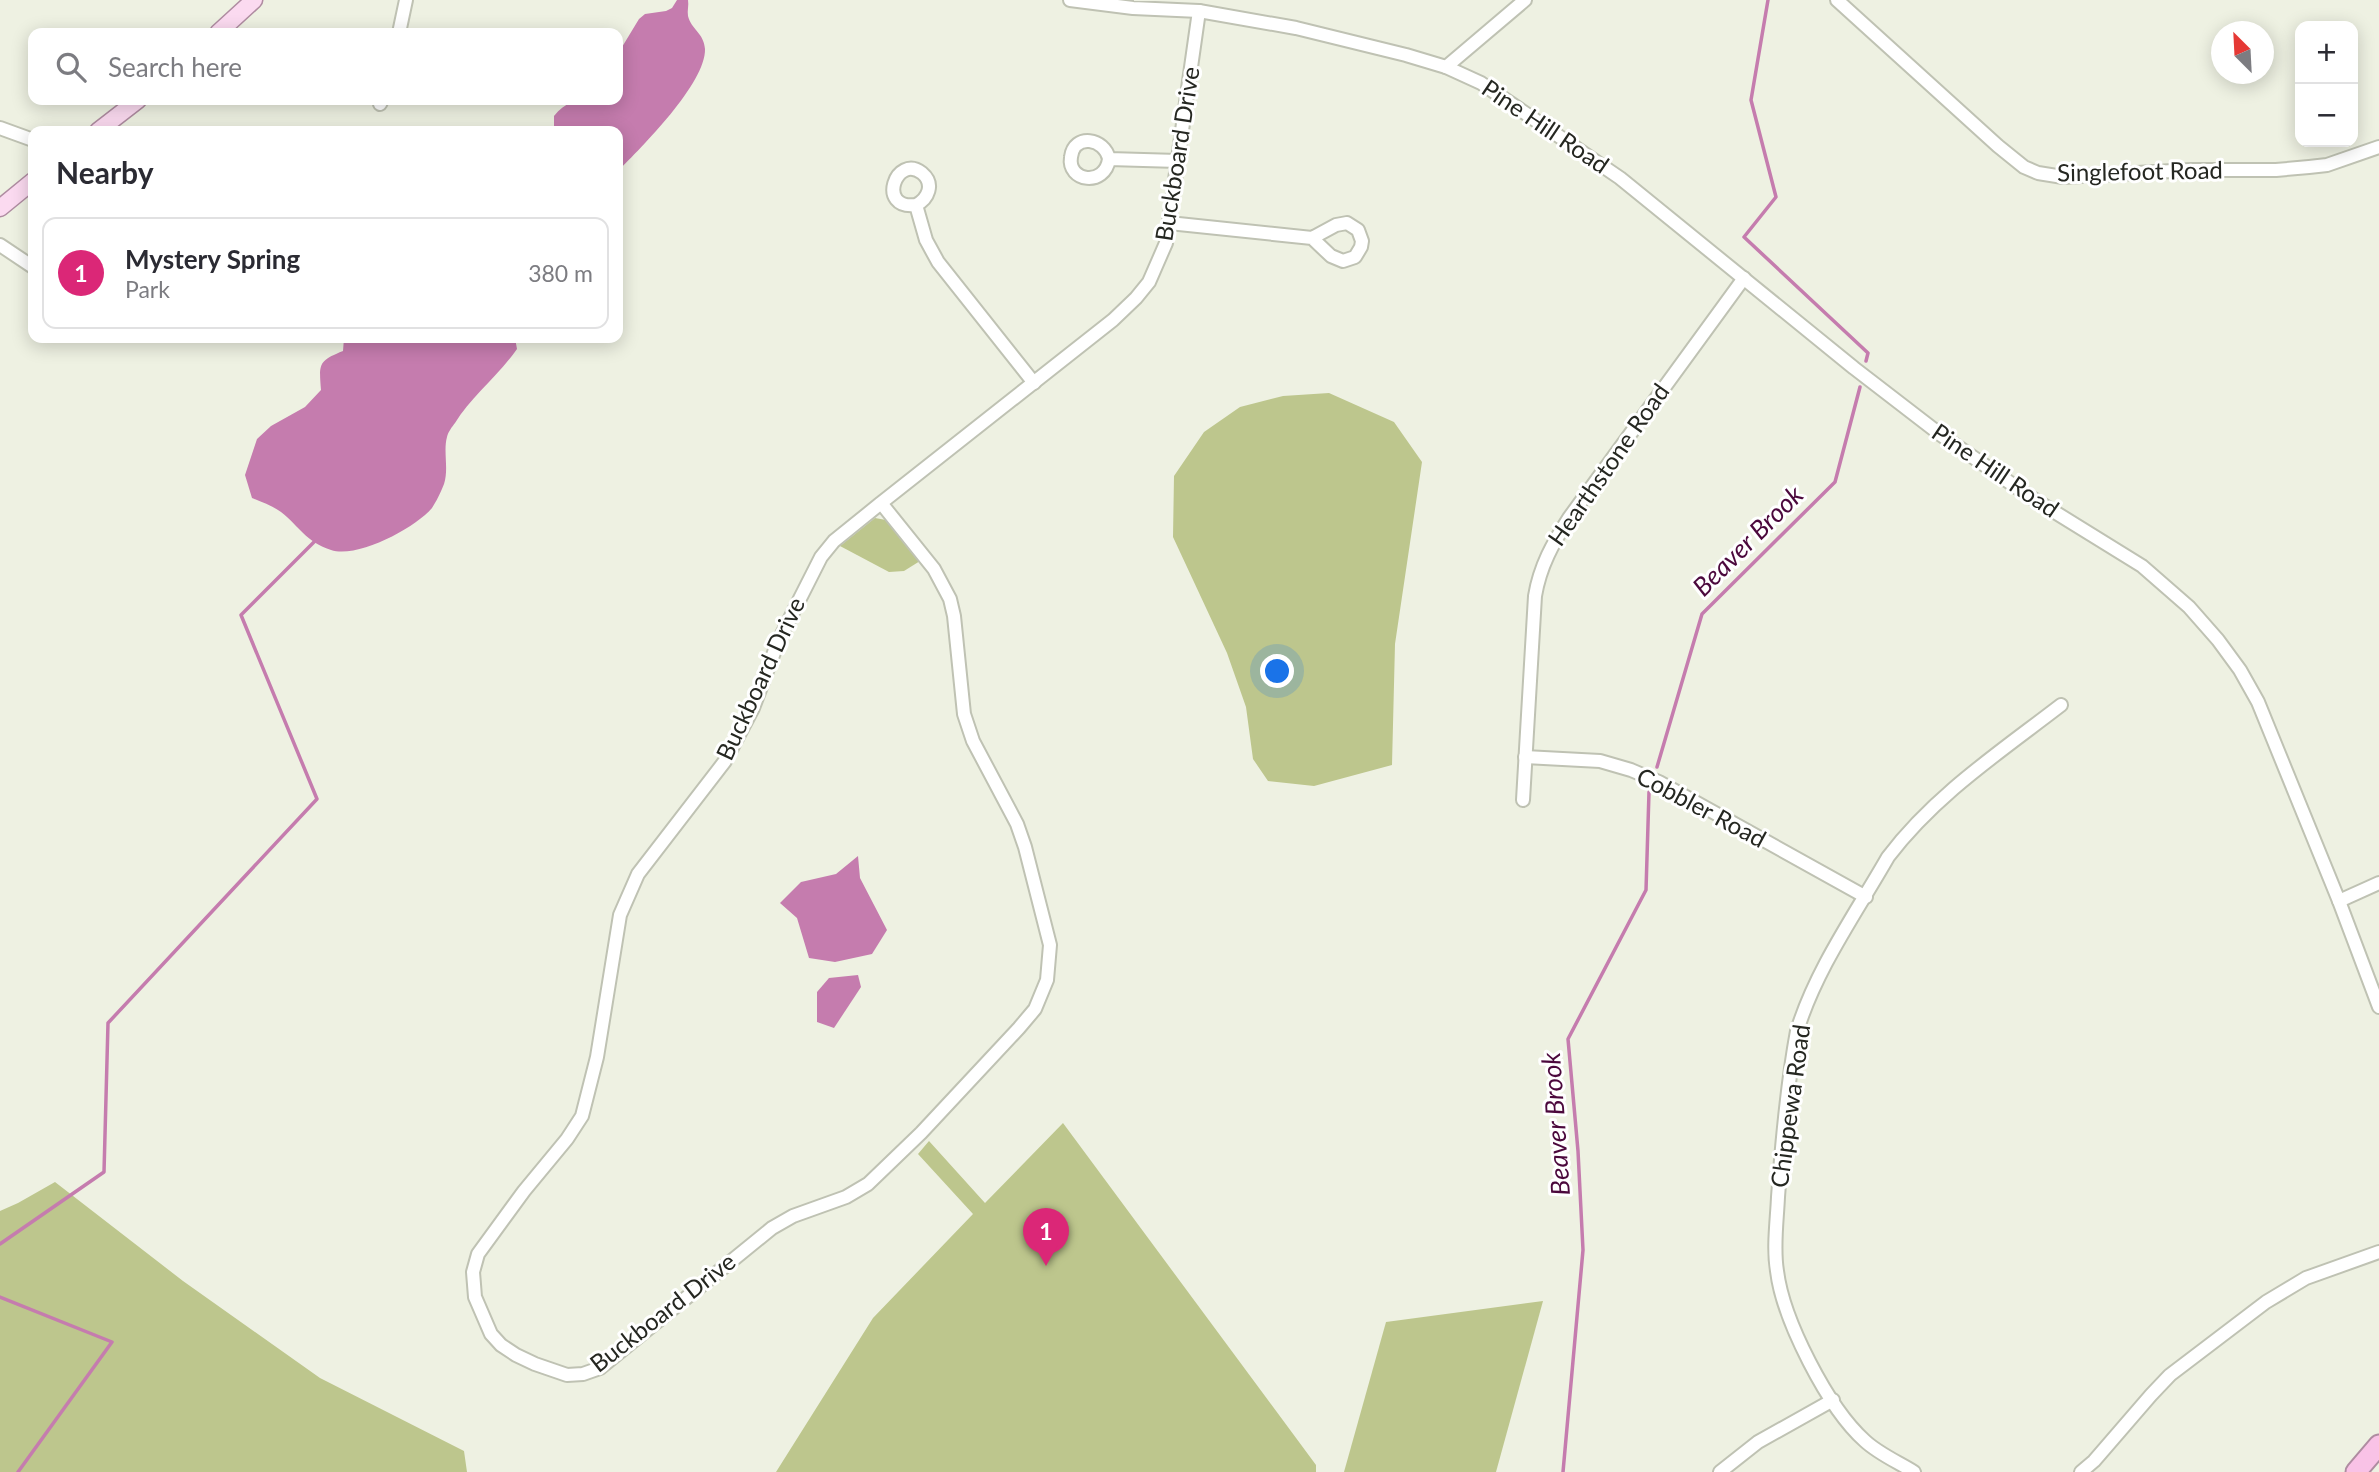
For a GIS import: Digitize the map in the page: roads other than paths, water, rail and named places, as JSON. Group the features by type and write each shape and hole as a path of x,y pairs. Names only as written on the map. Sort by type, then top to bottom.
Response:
{"highway":[{"path":"2356,1472 2379,1445"}],"main road":[{"path":"223,28 254,0"},
{"path":"105,126 132,105"},
{"path":"0,208 28,185"}],"street":[{"path":"400,28 405,0"},
{"name":"Pine Hill Road","path":"1070,0 1133,8 1183,5 1199,12 1296,28 1406,55 1446,67 1481,83 1620,178 1941,435 2032,498 2142,566 2189,607 2230,655 2258,702 2379,1007"},
{"path":"1446,67 1525,0"},
{"name":"Singlefoot Road","path":"1837,0 1998,146 2024,167 2038,173 2063,177 2191,170 2287,169 2327,165 2379,147"},
{"name":"Buckboard Drive","path":"881,503 934,569 950,599 964,714 982,758 1017,824 1044,916 1050,945 1047,980 1042,994 1035,1009 1019,1028 868,1184 846,1197 793,1216 772,1228 600,1368 583,1374 567,1375 535,1364 501,1345 486,1324 475,1297 473,1272 478,1254 582,1116 597,1057 620,915 638,874 725,761 753,709 778,642 821,556 834,541 881,503 1113,320 1136,299 1149,282 1166,243 1199,12"},
{"path":"0,128 28,138"},
{"path":"1109,159 1178,161"},
{"path":"916,205 926,240 938,262 1034,383"},
{"path":"1169,223 1312,238"},
{"path":"0,245 28,264"},
{"name":"Hearthstone Road","path":"1522,800 1535,596 1537,580 1546,557 1577,507 1744,278"},
{"name":"Chippewa Road","path":"1914,1472 1863,1440 1833,1400 1812,1364 1790,1320 1783,1298 1776,1270 1776,1232 1781,1162 1797,1031 1810,996 1888,857 1916,823 1949,791 2061,705"},
{"name":"Cobbler Road","path":"1525,757 1600,761 1639,773 1866,897"},
{"path":"2339,901 2379,883"},
{"path":"2081,1472 2103,1452 2170,1375 2266,1302 2306,1278 2379,1252"},
{"path":"1720,1472 1758,1443 1833,1400"}],"waterway":[{"name":"Beaver Brook","path":"1768,0 1751,100 1776,197 1744,237 1868,353 1866,361"},
{"name":"Beaver Brook","path":"1657,767 1702,614 1835,482 1860,387"},
{"path":"0,1244 104,1172 108,1023 317,799 241,615 314,542"},
{"name":"Beaver Brook","path":"1563,1472 1583,1250 1568,1039 1646,890 1649,792"},
{"path":"0,1297 112,1342 18,1472"}],"place":[{"name":"Mystery Spring","path":"1046,1266"}]}
